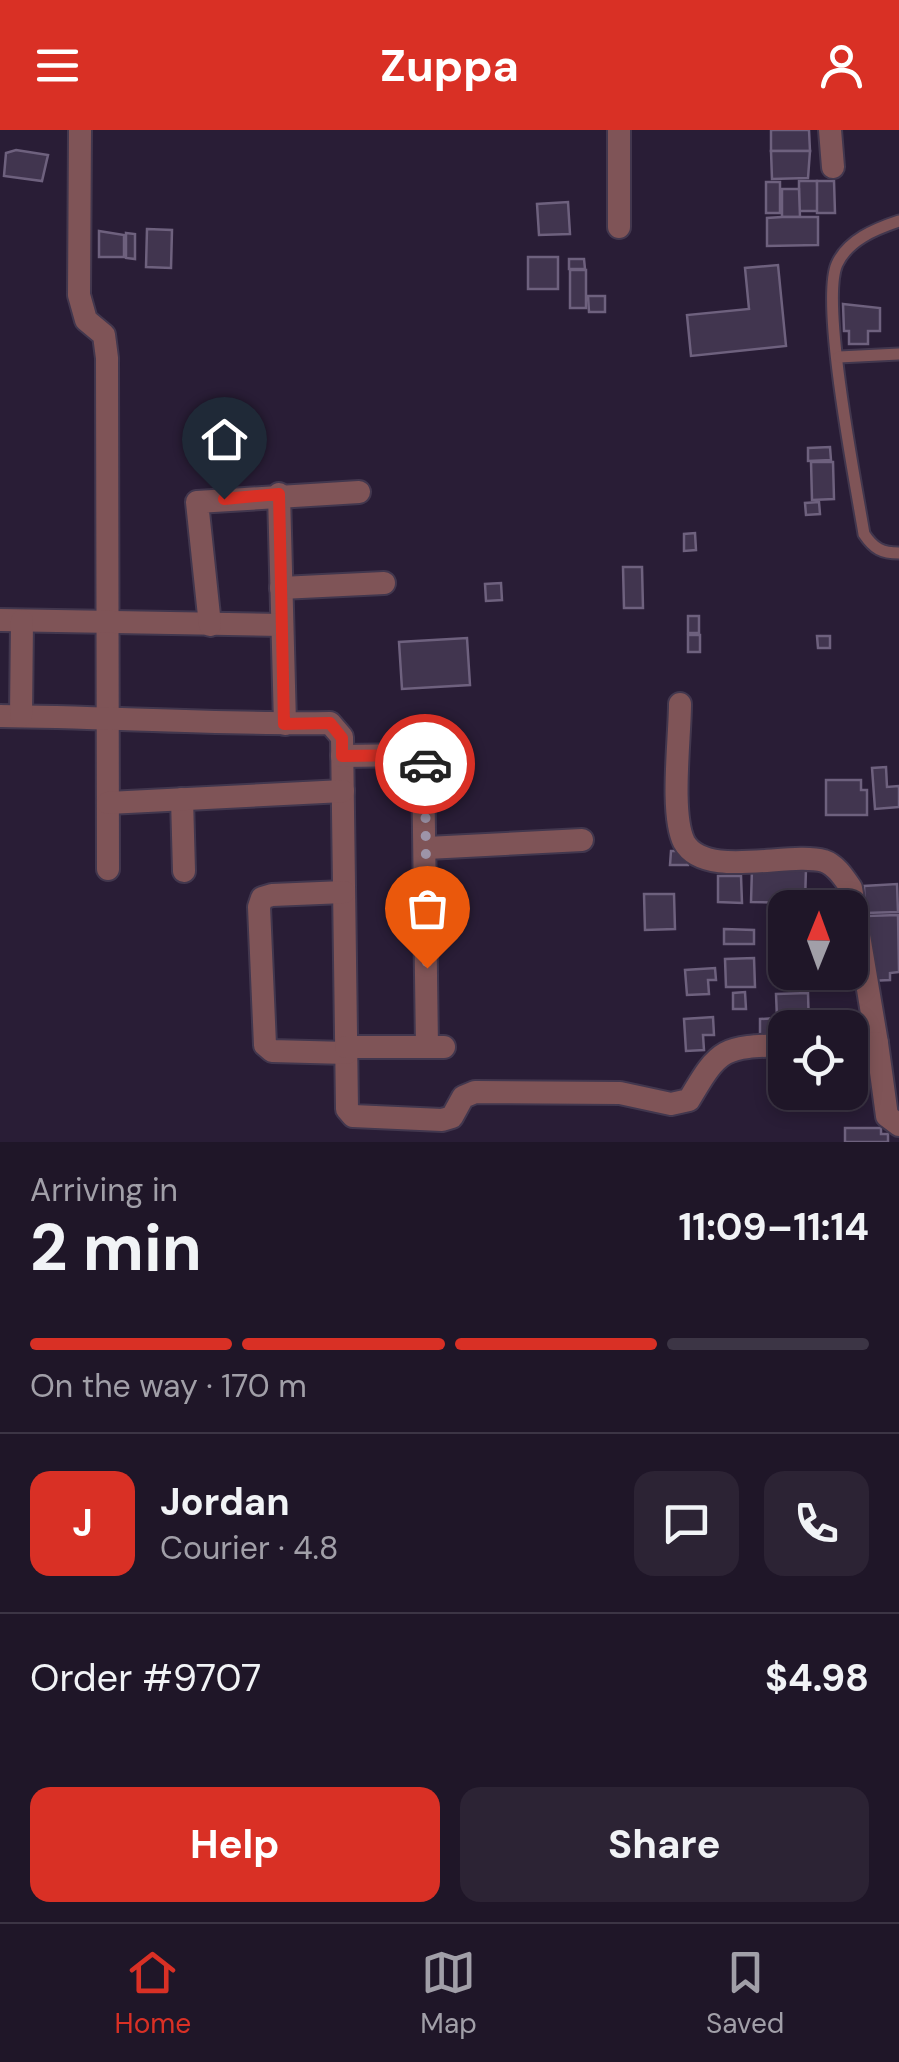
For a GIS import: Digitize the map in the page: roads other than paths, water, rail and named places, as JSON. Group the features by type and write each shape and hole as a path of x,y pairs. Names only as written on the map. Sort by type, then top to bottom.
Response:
{"street":[{"path":"80,130 79,295 86,320 104,335 107,358 108,869"},
{"path":"619,130 619,227"},
{"path":"830,130 833,167"},
{"path":"210,625 197,502 359,492"},
{"path":"279,494 284,724"},
{"path":"281,588 384,583"},
{"path":"282,625 11,621 10,716 330,723 342,738 347,1109 353,1116 442,1120 452,1117 463,1097 475,1092 620,1093 670,1104 688,1100 700,1073 736,1047 768,1046"},
{"path":"680,704 679,818 684,842 707,861 824,862 840,872 850,888 886,1049 887,1116 899,1125"},
{"path":"342,756 416,755 424,760 436,1047 272,1051 264,1045 259,907 262,898 344,892"},
{"path":"108,803 342,791"},
{"path":"182,800 184,871"},
{"path":"427,848 582,840"}],"lane":[{"path":"899,222 872,230 847,250 835,266 839,357 864,534 872,546 885,553 899,553"},
{"path":"839,357 899,354"}]}
